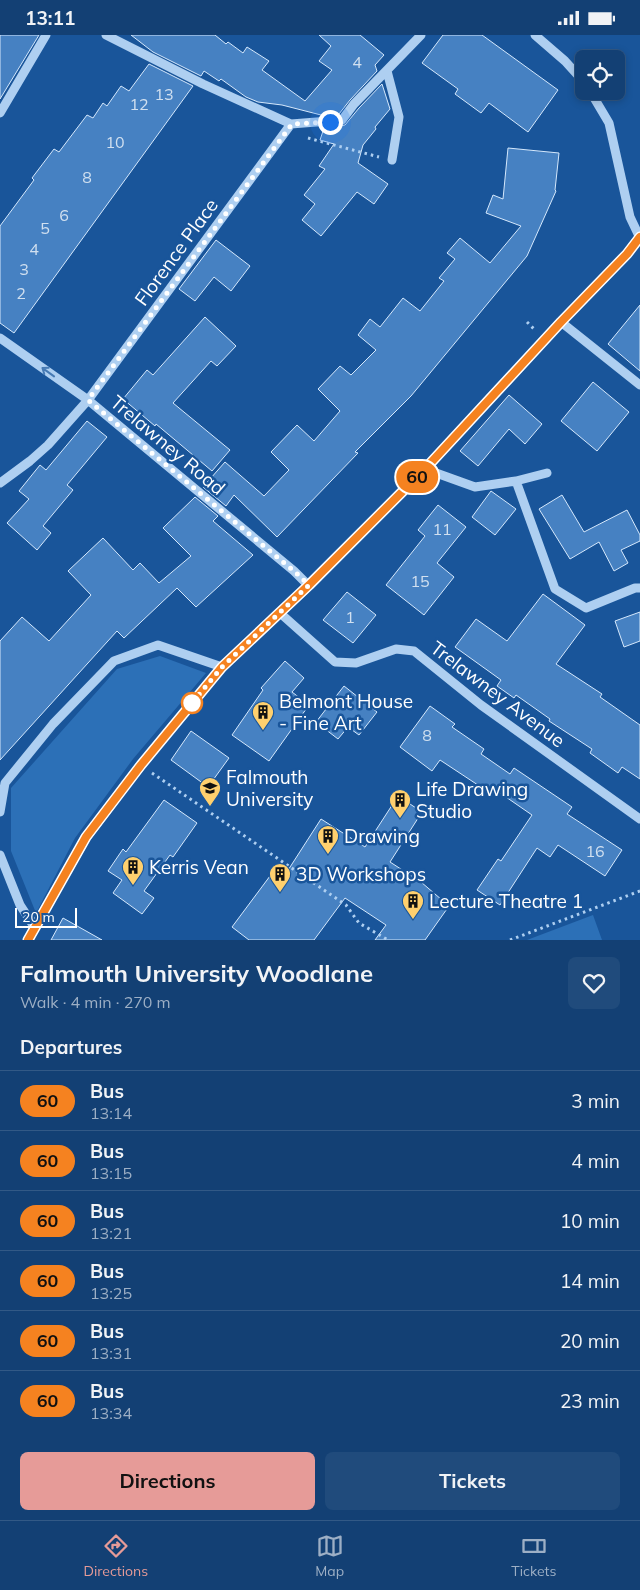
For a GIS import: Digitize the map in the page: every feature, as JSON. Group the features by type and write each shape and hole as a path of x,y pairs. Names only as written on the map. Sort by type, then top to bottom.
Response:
{"street":[{"path":"0,113 46,35"},
{"path":"106,35 203,84 292,124 342,120 354,104 421,35"},
{"path":"535,35 575,72"},
{"path":"388,71 399,117 392,160"},
{"path":"28,940 86,837 141,765 222,667 309,585 425,469 561,322 627,254 640,237 630,217 609,123 595,100"},
{"name":"Florence Place","path":"0,483 48,445 88,400 292,124"},
{"path":"561,322 640,385"},
{"name":"Trelawney Road","path":"0,338 88,400 309,585"},
{"path":"425,469 475,487 516,481 547,473"},
{"path":"516,481 555,589 586,608 635,588 640,588"},
{"name":"Trelawney Avenue","path":"280,613 335,662 356,663 396,649 414,651 481,705 640,819"},
{"path":"0,812 2,781 53,723 114,661 158,645 222,667"},
{"path":"0,855 20,905 34,927"}],"path":[{"path":"292,124 308,139 392,160"},
{"path":"141,765 346,905 359,923 388,940"},
{"path":"510,940 640,891"},
{"path":"522,935 526,940"}],"shaded area":[{"path":"160,656 206,673 133,759 75,838 36,913 11,851 11,788 117,669"},
{"path":"593,915 602,940 527,940"}],"building":[{"path":"0,35 39,35 0,99"},
{"path":"131,35 215,35 226,44 228,42 243,53 247,47 269,61 262,70 305,101 332,70 319,61 331,46 319,35 360,35 384,55 375,65 377,71 339,114 321,115 282,105 258,102 246,97 221,79 219,81 204,71 201,76 153,52"},
{"path":"443,35 482,35 558,90 528,132 489,103 481,113 455,94 458,89 422,63"},
{"path":"149,64 193,86 14,333 0,323 0,226 54,149 59,152 87,115 93,118 103,103 107,106 121,86 129,91"},
{"path":"382,84 390,109 363,145 358,163 388,184 374,204 357,192 321,236 302,220 315,204 304,195 325,169 319,166 334,144 320,140 324,128 345,125"},
{"path":"508,148 559,153 556,191 527,256 411,396 355,452 358,453 277,537 234,495 226,506 203,487 225,462 264,496 289,470 271,452 297,425 314,441 340,411 318,389 340,366 351,375 376,350 358,335 370,319 380,327 403,298 420,311 444,281 439,278 455,259 447,253 460,238 490,263 521,226 486,213 493,195 503,199"},
{"path":"216,240 250,266 231,291 214,277 195,301 179,289"},
{"path":"640,305 640,371 608,344"},
{"path":"205,317 236,346 217,366 211,361 173,403 230,450 212,471 123,399 147,370 153,375"},
{"path":"593,382 629,412 597,451 561,421"},
{"path":"509,395 542,424 525,444 509,429 478,466 460,451"},
{"path":"87,421 107,437 67,485 73,490 43,526 51,533 37,550 7,523 29,499 19,491 40,465 46,470"},
{"path":"491,491 516,509 495,535 472,517"},
{"path":"562,495 584,532 627,510 640,535 640,541 621,550 628,563 614,571 599,542 570,559 539,509"},
{"path":"195,497 218,516 213,521 253,555 196,607 177,588 124,638 117,631 0,760 0,641 22,617 49,641 91,595 68,571 103,538 133,570 140,563 159,583 191,556 163,528"},
{"path":"438,505 466,527 437,563 454,577 424,615 386,585 425,536 418,530"},
{"path":"347,592 376,615 353,643 323,620"},
{"path":"543,594 585,625 556,664 602,694 600,697 640,725 640,779 622,767 618,773 590,753 592,749 549,721 550,719 516,695 514,698 497,686 501,680 455,647 476,619 507,641"},
{"path":"640,612 640,641 624,647 615,621"},
{"path":"285,661 304,678 292,692 309,705 269,761 232,735 263,690 261,688"},
{"path":"344,686 377,712 359,735 348,727 338,739 316,722"},
{"path":"430,706 455,724 452,727 484,749 481,754 510,774 514,768 572,807 567,814 622,850 605,876 558,845 550,857 537,848 500,905 477,890 498,859 501,861 532,815 490,786 487,791 440,760 432,771 400,747"},
{"path":"191,731 229,758 208,787 171,760"},
{"path":"398,796 422,812 390,862 421,882 449,906 425,940 375,940 386,925 345,898 314,940 249,940 232,927 273,872 283,878 321,819 365,847"},
{"path":"164,800 197,823 173,857 170,855 144,891 154,898 142,914 113,893 122,880 108,871 123,849 126,852"},
{"path":"63,918 102,940 51,940"}],"bus line":[{"name":"60","path":"28,940 86,837 141,765 222,667 309,585 425,469 561,322 627,254 640,237"}],"place":[{"name":"Belmont House - Fine Art","path":"263,731"},
{"name":"Falmouth University","path":"210,807"},
{"name":"Life Drawing Studio","path":"400,819"},
{"name":"Drawing","path":"328,855"},
{"name":"Kerris Vean","path":"133,886"},
{"name":"3D Workshops","path":"280,893"},
{"name":"Lecture Theatre 1","path":"413,920"}],"route":[{"path":"192,703 187,709 222,667 309,585 88,400 292,124 330,122"}]}
